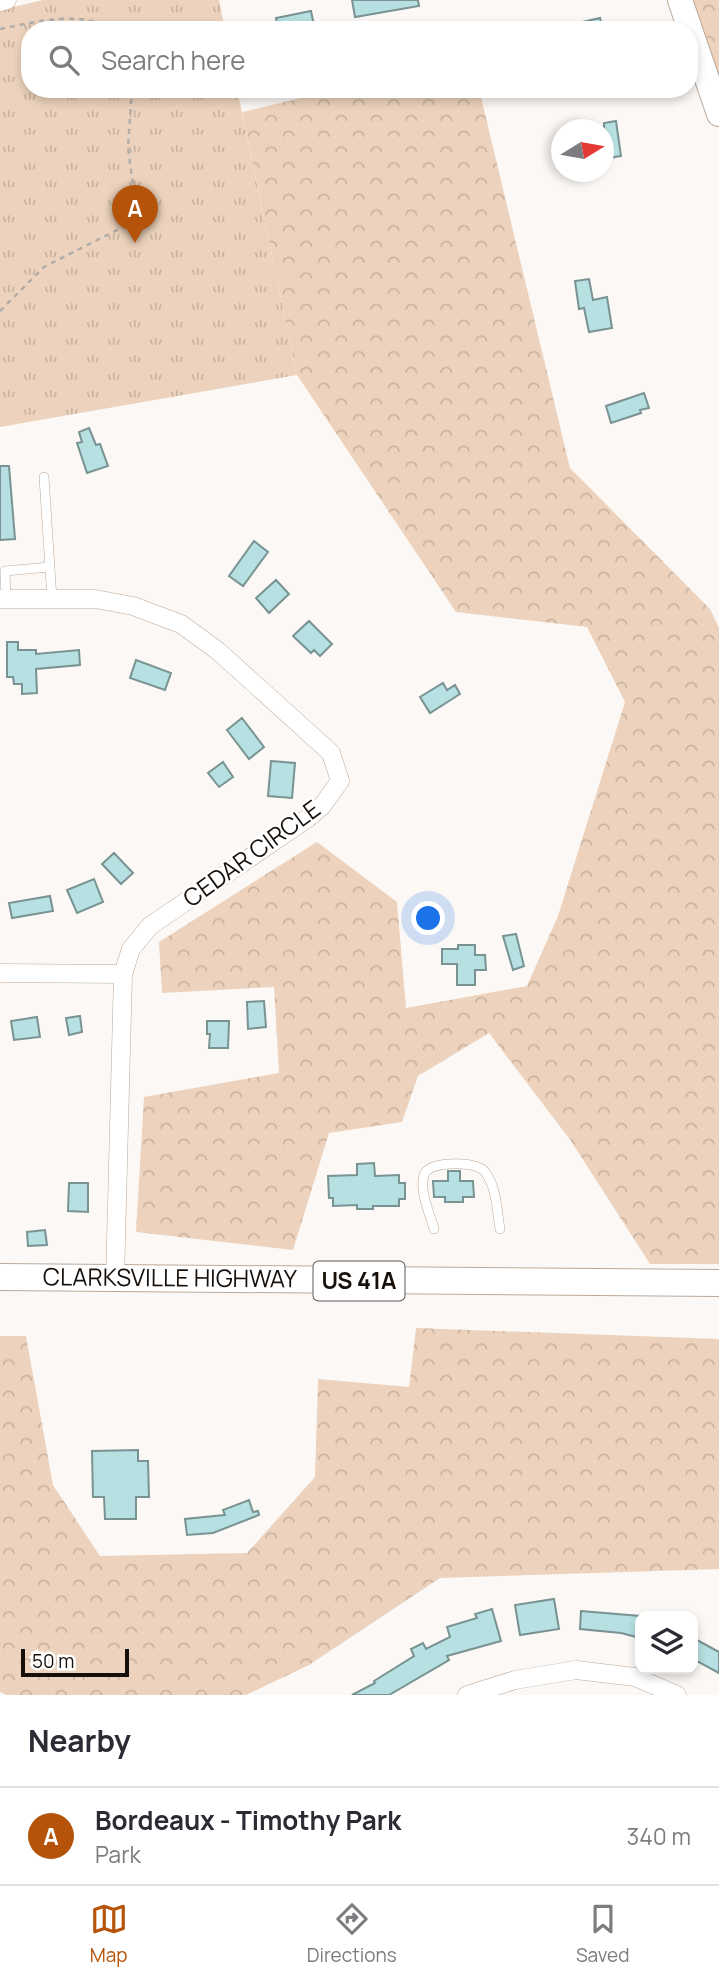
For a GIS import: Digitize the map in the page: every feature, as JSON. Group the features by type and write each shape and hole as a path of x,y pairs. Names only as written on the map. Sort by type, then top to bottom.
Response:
{"main road":[{"name":"CLARKSVILLE HIGHWAY","path":"0,1277 719,1283"}],"street":[{"path":"0,2 7,0"},
{"path":"680,0 687,21"},
{"path":"698,53 719,114"},
{"name":"CEDAR CIRCLE","path":"3,599 95,599 133,606 181,624 218,650 331,753 340,781 309,818 150,926 131,949 122,974 115,1279"},
{"path":"0,973 122,974"},
{"path":"467,1695 515,1679 576,1670 635,1677 677,1695"}],"lane":[{"path":"44,477 52,599"},
{"path":"3,599 5,571 50,567"},
{"path":"434,1229 423,1185 425,1173 430,1167 464,1165 481,1168 487,1174 495,1197 500,1229"}],"path":[{"path":"42,21 77,18 93,21"},
{"path":"0,29 21,25"},
{"path":"0,312 44,267 127,225 135,216 128,148 131,98"}],"green space":[{"path":"43,0 219,0 223,21 21,21 21,98 239,98 297,375 0,427 0,10"},
{"path":"680,0 719,0 719,114 698,53 698,21 687,21"},
{"path":"300,98 481,98 570,468 710,609 719,628 719,1264 650,1264 571,1141 489,1033 418,1076 402,1122 329,1133 293,1250 136,1232 144,1097 279,1073 274,987 162,993 159,942 317,842 397,902 406,1008 527,986 558,916 625,702 587,627 456,612 297,375 242,112"},
{"path":"416,1328 719,1339 719,1569 440,1578 309,1665 246,1695 6,1695 0,1692 0,1336 26,1336 53,1485 100,1556 247,1553 315,1477 318,1379 409,1387"}],"building":[{"path":"352,0 418,0 419,6 355,17"},
{"path":"311,11 313,21 276,21 276,18"},
{"path":"614,121 621,156 614,157"},
{"path":"589,279 593,300 607,297 612,328 589,332 584,308 579,309 575,281"},
{"path":"644,393 649,408 611,423 606,406"},
{"path":"89,428 96,445 100,444 108,466 87,473 77,443 82,442 79,432"},
{"path":"0,466 9,466 15,539 0,540"},
{"path":"254,541 268,552 243,586 229,576"},
{"path":"276,580 289,594 269,613 256,598"},
{"path":"309,621 332,644 320,656 314,650 311,653 293,636"},
{"path":"7,642 18,642 18,650 36,650 36,654 79,650 80,665 36,669 37,693 22,694 22,684 14,684 13,677 7,677"},
{"path":"136,660 171,673 165,690 130,678"},
{"path":"443,683 447,690 455,685 460,694 430,713 420,697"},
{"path":"242,718 264,747 249,759 227,730"},
{"path":"271,761 295,763 292,798 268,796"},
{"path":"223,762 233,777 219,787 208,773"},
{"path":"114,853 133,873 121,884 102,864"},
{"path":"94,879 103,902 77,913 67,890"},
{"path":"50,896 53,911 12,918 9,903"},
{"path":"516,934 524,966 513,970 503,936"},
{"path":"458,945 475,945 475,955 485,955 486,970 475,970 475,985 457,985 457,964 442,964 442,949 458,949"},
{"path":"264,1001 266,1027 248,1029 247,1002"},
{"path":"80,1016 82,1032 69,1035 66,1018"},
{"path":"37,1017 40,1037 14,1040 11,1021"},
{"path":"207,1021 229,1021 228,1048 209,1048"},
{"path":"374,1163 375,1176 399,1175 399,1183 405,1183 405,1199 399,1199 399,1206 357,1209 357,1205 333,1206 333,1198 329,1198 328,1176 357,1175 357,1164"},
{"path":"448,1171 460,1171 460,1181 473,1181 474,1197 463,1197 463,1202 445,1202 445,1197 434,1197 433,1181 448,1181"},
{"path":"69,1183 88,1183 88,1212 68,1211"},
{"path":"45,1230 47,1245 28,1246 27,1232"},
{"path":"138,1450 138,1461 148,1461 149,1497 136,1497 136,1519 105,1519 104,1497 93,1497 92,1451"},
{"path":"249,1500 253,1512 258,1511 259,1515 213,1533 187,1535 185,1519 225,1515 223,1510"},
{"path":"554,1599 559,1629 520,1635 515,1605"},
{"path":"492,1609 501,1641 447,1656 449,1660 389,1695 352,1695 414,1656 411,1649 423,1643 426,1649 450,1637 447,1627 477,1618 475,1614"},
{"path":"581,1611 635,1616 635,1637 580,1629"},
{"path":"698,1641 719,1652 719,1673 698,1662"}],"place":[{"name":"Bordeaux - Timothy Park","path":"135,243"}]}
